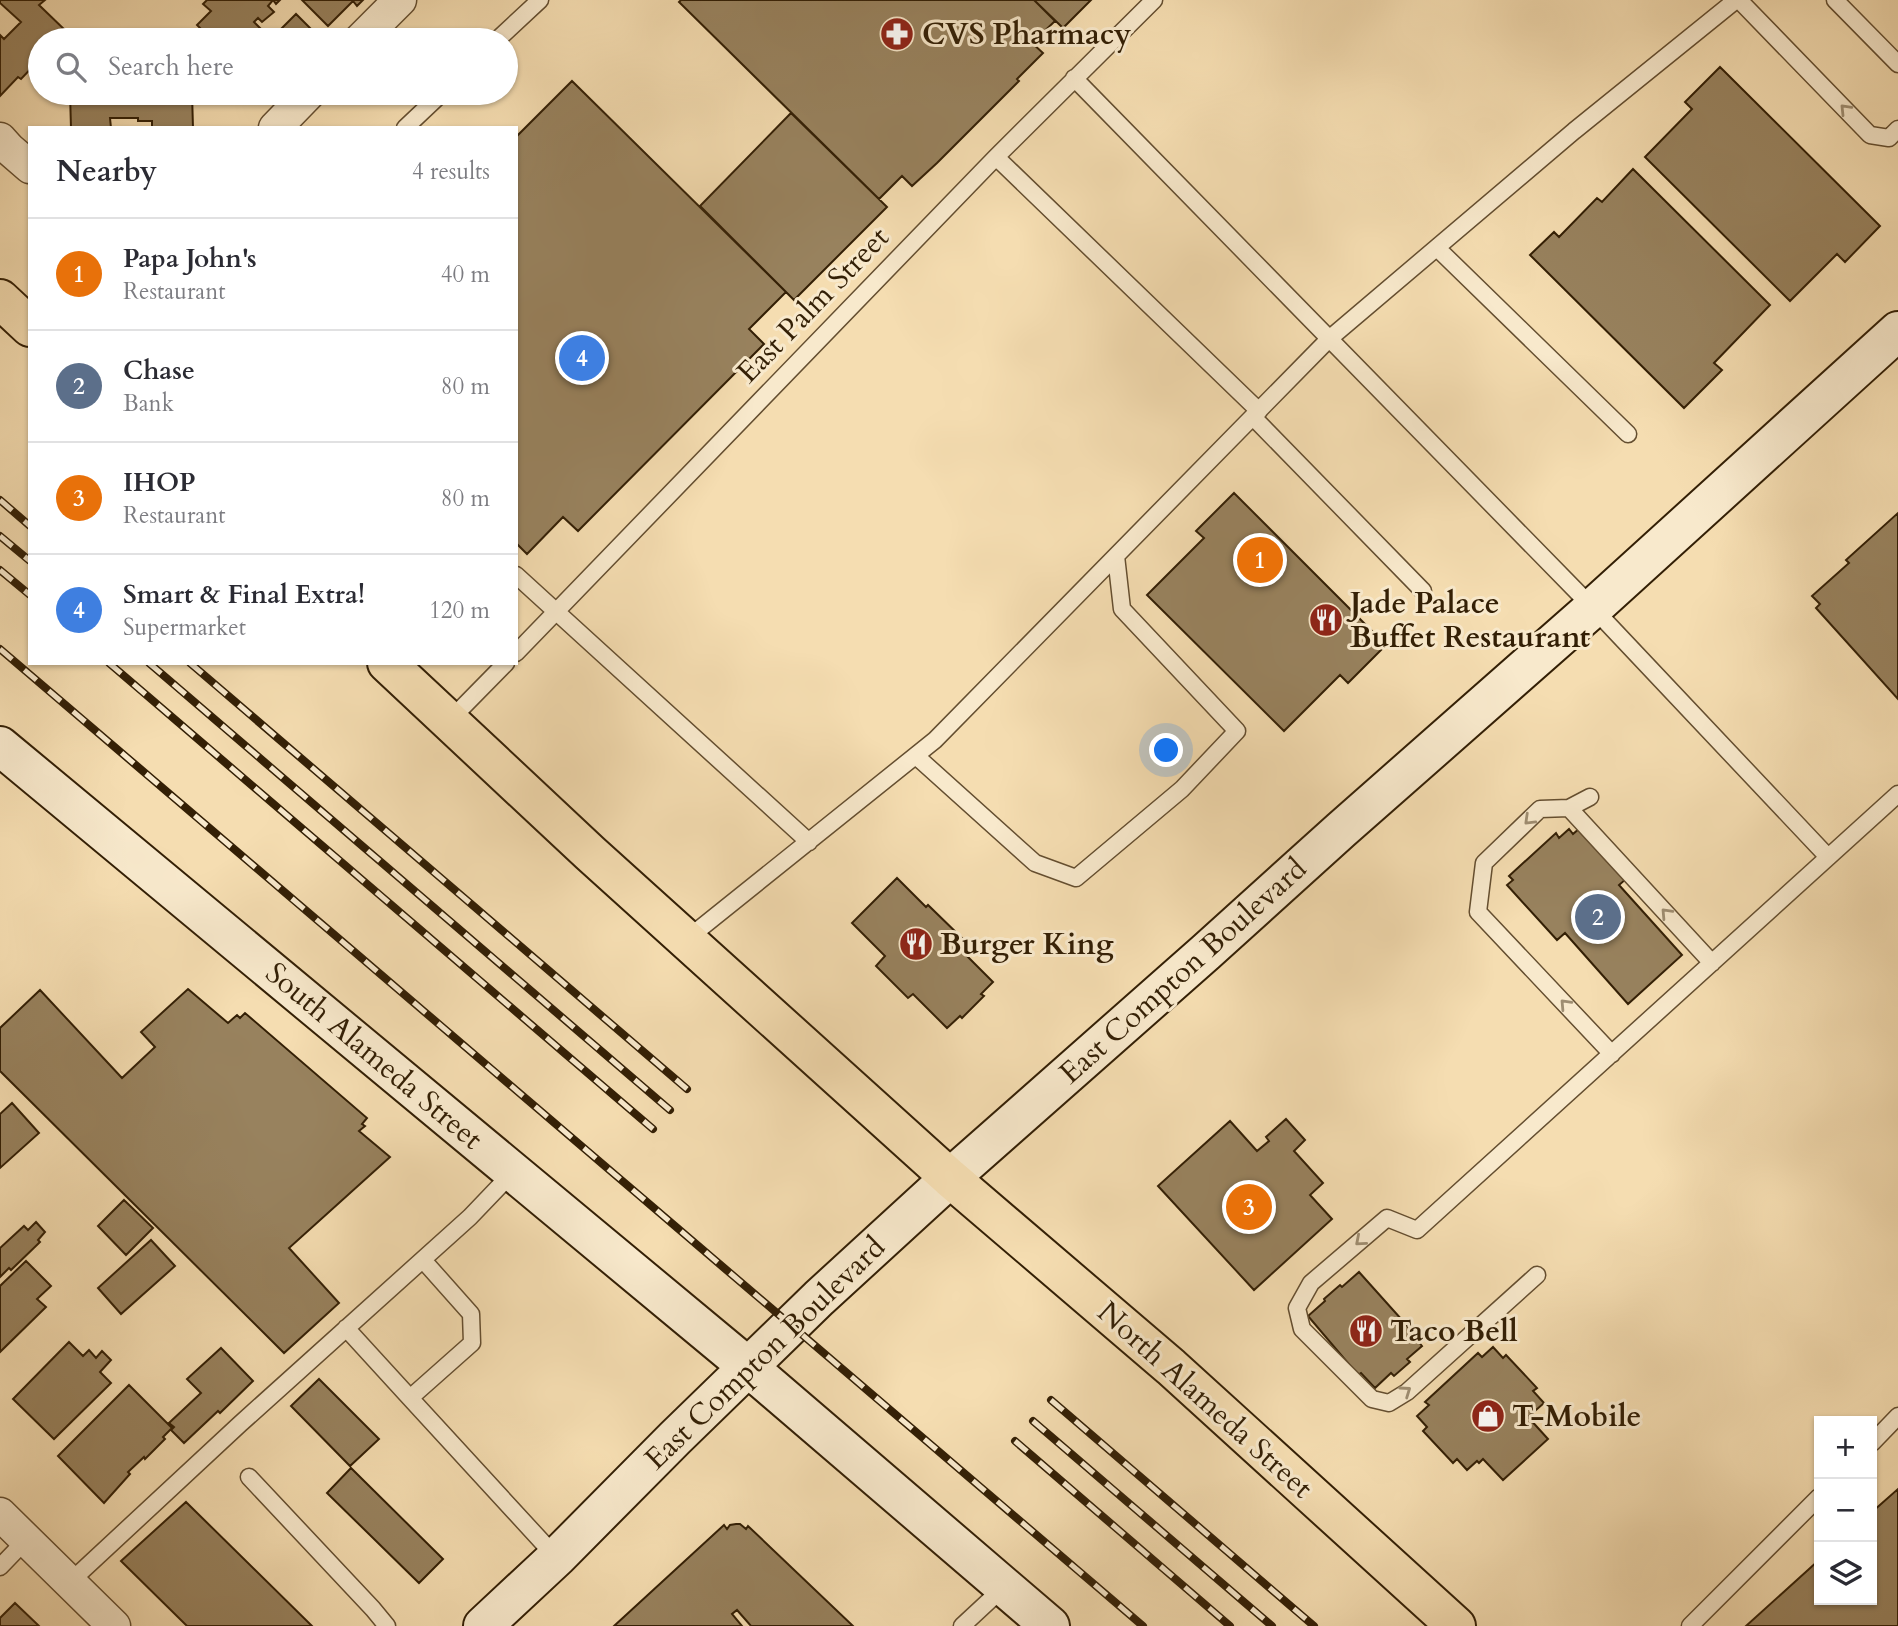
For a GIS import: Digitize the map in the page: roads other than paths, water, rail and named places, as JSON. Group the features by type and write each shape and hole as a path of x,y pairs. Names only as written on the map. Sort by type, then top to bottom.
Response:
{"main road":[{"path":"0,299 28,325"},
{"name":"East Compton Boulevard","path":"483,1626 557,1558 819,1298 950,1178 1592,608 1898,331"},
{"path":"389,665 448,722 950,1178"},
{"name":"South Alameda Street","path":"0,746 748,1367"},
{"name":"North Alameda Street","path":"950,1178 1171,1367 1456,1626"},
{"path":"748,1367 1050,1626"}],"street":[{"path":"372,28 400,0"},
{"path":"277,126 297,105"},
{"path":"0,139 28,165"},
{"path":"0,1514 114,1626"}],"lane":[{"path":"510,28 540,0"},
{"name":"East Palm Street","path":"518,651 996,157 1154,0"},
{"path":"687,940 936,740 1329,339 1574,131 1737,0 1870,135 1889,138 1898,129"},
{"path":"1835,0 1898,64"},
{"path":"1074,78 1592,608 1828,857"},
{"path":"407,126 429,105"},
{"path":"996,157 1256,414 1423,591"},
{"path":"1437,248 1628,433"},
{"path":"916,756 1035,863 1076,878 1182,789 1237,731 1122,609 1116,556"},
{"path":"518,577 809,842"},
{"path":"448,722 504,665"},
{"path":"1536,1275 1407,1392 1388,1403 1372,1399 1302,1329 1297,1308 1311,1283 1387,1217 1418,1230 1898,794"},
{"path":"1590,796 1569,808 1541,809 1485,863 1478,912 1612,1054"},
{"path":"1569,808 1712,963"},
{"path":"70,1582 240,1424 470,1217 513,1172"},
{"path":"410,1398 472,1343 471,1314 423,1260"},
{"path":"346,1328 557,1558"},
{"path":"1877,1438 1898,1416"},
{"path":"249,1477 387,1626"},
{"path":"1690,1626 1814,1502"},
{"path":"0,1567 26,1540"},
{"path":"962,1626 1005,1587"}],"railway":[{"path":"0,500 28,524"},
{"path":"0,536 28,559"},
{"path":"0,570 28,593"},
{"path":"0,649 1143,1626"},
{"path":"111,665 653,1129"},
{"path":"151,665 670,1110"},
{"path":"192,665 687,1089"},
{"path":"1051,1400 1314,1626"},
{"path":"1033,1421 1272,1626"},
{"path":"1015,1441 1230,1626"}],"place":[{"name":"CVS Pharmacy","path":"897,34"},
{"name":"Smart & Final Extra!","path":"582,358"},
{"name":"Papa John's","path":"1260,560"},
{"name":"Jade Palace Buffet Restaurant","path":"1326,620"},
{"name":"Chase","path":"1598,917"},
{"name":"Burger King","path":"916,944"},
{"name":"IHOP","path":"1249,1207"},
{"name":"Taco Bell","path":"1366,1331"},
{"name":"T-Mobile","path":"1488,1416"}]}
